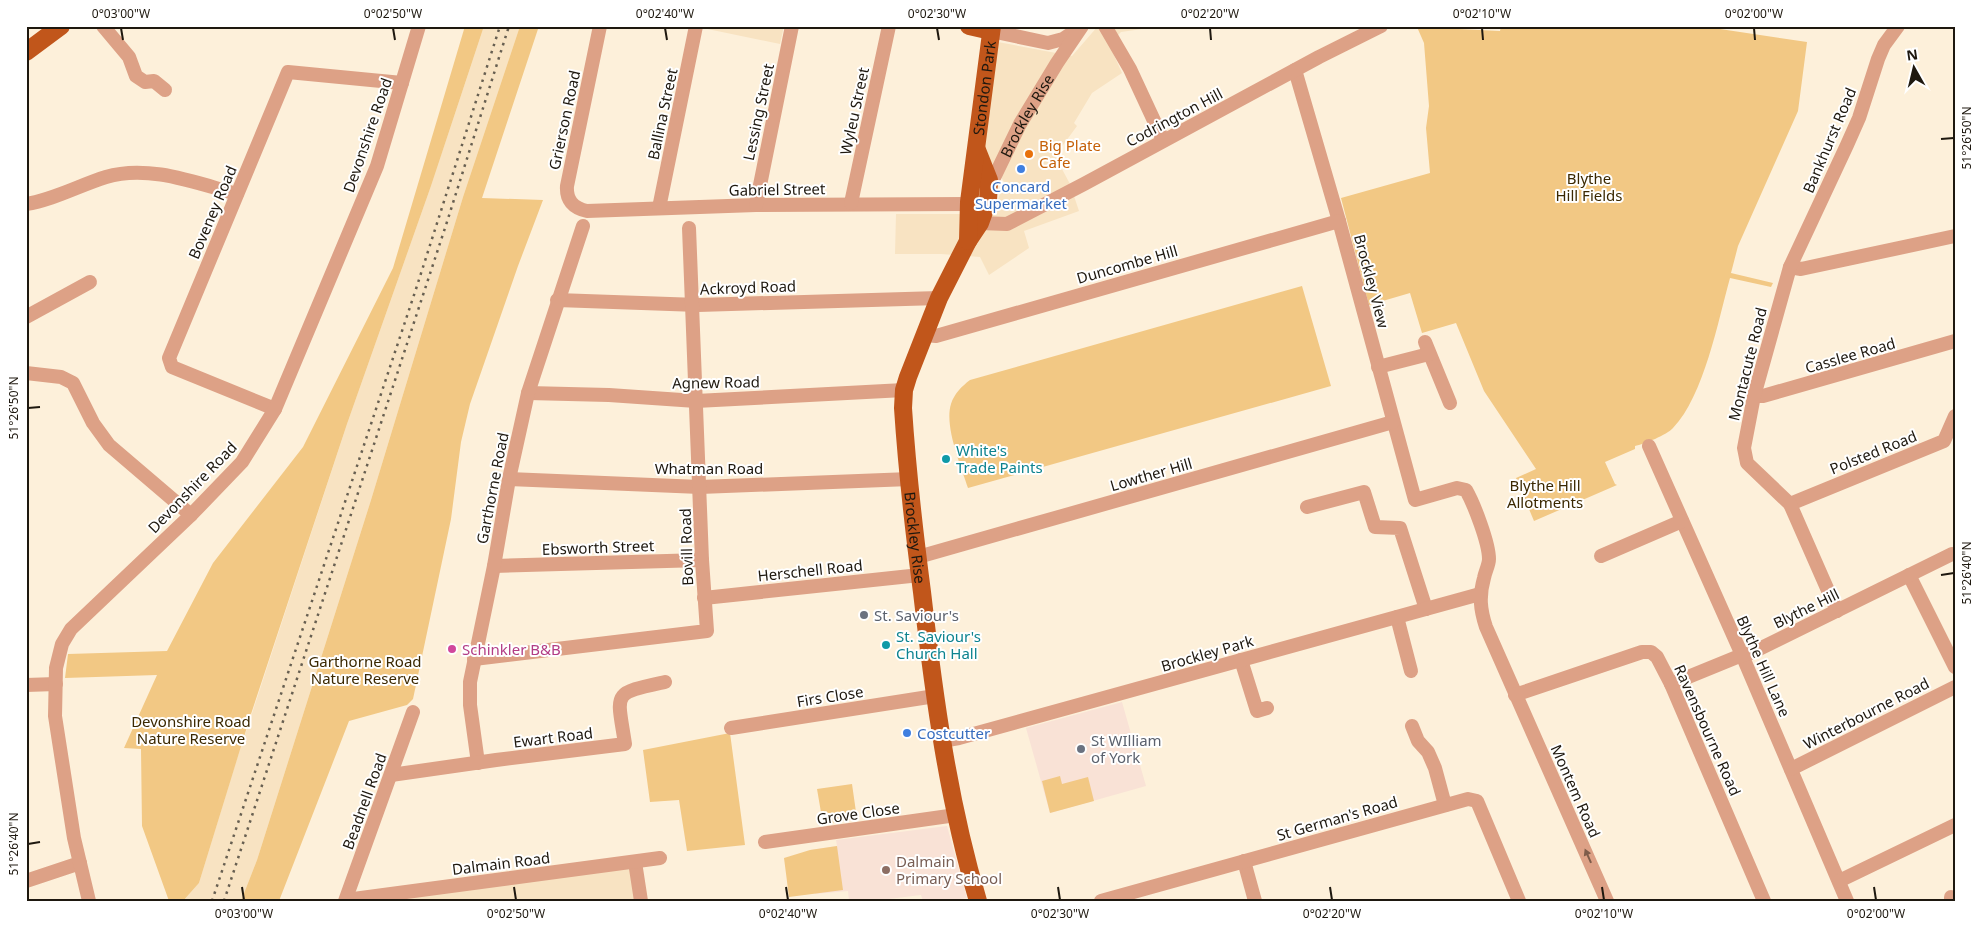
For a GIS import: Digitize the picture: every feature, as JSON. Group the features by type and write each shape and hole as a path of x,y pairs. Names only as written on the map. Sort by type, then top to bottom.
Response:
{"main road":[{"path":"26,52 61,26"},
{"path":"969,26 992,29"},
{"name":"Stondon Park","path":"968,242 977,186 976,150 992,29"},
{"path":"968,242 980,223 988,201 977,186"},
{"name":"Brockley Rise","path":"968,242 939,298 904,390 903,408 919,566 935,696 956,815 978,901"}],"street":[{"path":"103,26 128,57 136,76 145,82 154,81 165,90"},
{"name":"Devonshire Road","path":"89,901 74,838 55,716 56,668 62,644 71,629 191,515 242,462 275,410 377,166 419,26"},
{"name":"Grierson Road","path":"587,211 580,209 570,202 566,186 600,26"},
{"name":"Ballina Street","path":"659,208 696,26"},
{"name":"Lessing Street","path":"756,204 792,26"},
{"name":"Wyleu Street","path":"851,203 889,26"},
{"path":"992,29 1048,43 1063,39 1082,26"},
{"name":"Brockley Rise","path":"977,186 1020,124 1082,26"},
{"path":"1105,26 1130,69 1163,140"},
{"name":"Codrington Hill","path":"980,223 1007,224 1381,26"},
{"name":"Bankhurst Road","path":"1790,267 1847,145 1881,52 1898,26"},
{"path":"1048,43 1054,51 1055,66"},
{"name":"Brockley View","path":"1295,70 1339,221 1415,500 1458,488 1466,490 1472,499 1488,550 1489,561 1480,594"},
{"name":"Boveney Road","path":"275,410 172,367 169,358 288,72 402,83"},
{"path":"26,204 108,176 140,172 178,178 237,194"},
{"name":"Gabriel Street","path":"587,211 756,204 851,203 977,186"},
{"name":"Duncombe Hill","path":"925,335 936,336 1339,221"},
{"name":"Garthorne Road","path":"478,763 470,705 470,682 494,566 509,479 528,393 557,300 583,226"},
{"name":"Bovill Road","path":"474,658 707,631 702,560 690,228"},
{"path":"1790,267 1801,269 1955,236"},
{"name":"Montacute Road","path":"1790,267 1754,396 1744,448 1747,463 1790,504 1836,611"},
{"path":"26,317 90,282"},
{"name":"Ackroyd Road","path":"557,300 692,305 939,298"},
{"name":"Casslee Road","path":"1754,396 1763,396 1955,341"},
{"path":"1378,368 1427,348 1450,404"},
{"path":"26,373 61,377 73,383 93,423 109,445 191,515"},
{"name":"Agnew Road","path":"528,393 696,401 904,390"},
{"name":"Polsted Road","path":"1790,504 1944,441 1955,416"},
{"name":"Lowther Hill","path":"919,566 1393,422"},
{"name":"Blythe Hill Lane","path":"1649,446 1742,655 1847,901"},
{"name":"Whatman Road","path":"509,479 700,487 910,479"},
{"path":"1307,506 1364,492 1375,527 1400,528 1426,609"},
{"path":"1601,556 1682,521"},
{"name":"Blythe Hill","path":"1671,684 1751,653 1952,554"},
{"name":"Ebsworth Street","path":"494,566 702,560"},
{"name":"Herschell Road","path":"704,598 919,566"},
{"path":"1909,575 1955,667"},
{"name":"Brockley Park","path":"942,742 1480,594"},
{"name":"Montem Road","path":"1480,594 1480,610 1486,627 1607,901"},
{"path":"1397,617 1411,671"},
{"name":"Ravensbourne Road","path":"1515,695 1642,652 1651,652 1657,657 1671,684 1764,901"},
{"path":"1241,660 1257,711 1267,708"},
{"name":"Ewart Road","path":"391,776 625,744 619,704 621,696 628,690 665,682"},
{"path":"26,685 56,684"},
{"name":"Winterbourne Road","path":"1791,769 1955,686"},
{"name":"Firs Close","path":"731,728 935,696"},
{"name":"Beadnell Road","path":"346,900 413,712"},
{"path":"1412,726 1419,744 1428,752 1435,768 1445,805"},
{"name":"St German's Road","path":"1101,901 1468,798 1476,802 1520,901"},
{"name":"Grove Close","path":"765,842 956,815"},
{"path":"1839,881 1955,825"},
{"name":"Dalmain Road","path":"346,900 660,858"},
{"path":"1244,861 1255,901"},
{"path":"635,862 641,901"},
{"path":"26,881 80,863"}],"shaded area":[{"path":"484,26 520,26 463,197 371,500 257,860 241,901 183,901 199,883 236,762 347,424 431,186"},
{"path":"693,26 784,26 780,44"},
{"path":"1098,26 1142,26 1142,29 1121,32 1109,44 1122,73 1092,93 1074,123 1077,126 1055,156 1070,184 1079,211 1024,231 1029,248 989,275 980,257 941,254 895,254 896,214 993,214 1004,182 984,150 998,42 1072,56"},
{"path":"1122,702 1146,786 1050,813 1026,728"},
{"name":"Dalmain Primary School","path":"947,826 967,898 947,901 923,901 921,895 873,901 849,901 848,891 815,894 810,850 837,846 836,840"},
{"path":"635,862 641,901 345,901"}],"green space":[{"name":"Devonshire Road Nature Reserve","path":"465,26 484,26 431,186 347,424 251,714 199,883 183,901 169,901 142,826 141,749 124,748 157,675 65,678 68,654 167,651 213,563 303,447 393,268"},
{"name":"Garthorne Road Nature Reserve","path":"520,26 539,26 482,198 543,200 470,404 461,442 451,519 413,699 407,705 349,721 279,901 241,901 257,860 371,500 463,197"},
{"name":"Blythe Hill Fields","path":"1501,26 1700,26 1807,42 1798,111 1738,246 1731,273 1773,283 1771,287 1730,278 1709,357 1693,397 1684,414 1673,428 1661,436 1635,446 1635,449 1605,462 1617,485 1534,521 1516,478 1536,469 1484,391 1456,323 1422,333 1410,293 1369,305 1341,198 1430,173 1426,128 1429,106 1424,43 1417,27 1500,31"},
{"path":"1302,286 1331,386 968,488 954,446 949,413 954,397 970,380"},
{"path":"730,733 745,845 687,851 679,800 650,802 643,750"},
{"path":"1060,776 1062,784 1088,777 1094,801 1050,813 1042,781"},
{"path":"852,784 857,819 823,824 817,789"},
{"path":"837,846 843,890 789,897 784,858 810,850"}],"railway":[{"path":"212,901 416,289 500,26"},
{"path":"224,901 446,225 509,26"}],"place":[{"name":"Big Plate Cafe","path":"1029,154"},
{"name":"Concard Supermarket","path":"1021,169"},
{"name":"White's Trade Paints","path":"946,459"},
{"name":"St. Saviour's","path":"864,615"},
{"name":"St. Saviour's Church Hall","path":"886,645"},
{"name":"Schinkler B&B","path":"452,649"},
{"name":"Costcutter","path":"907,733"},
{"name":"St WIlliam of York","path":"1081,749"},
{"name":"Dalmain Primary School","path":"886,870"}],"park label":[{"name":"Blythe Hill Allotments","path":"1545,494"}]}
